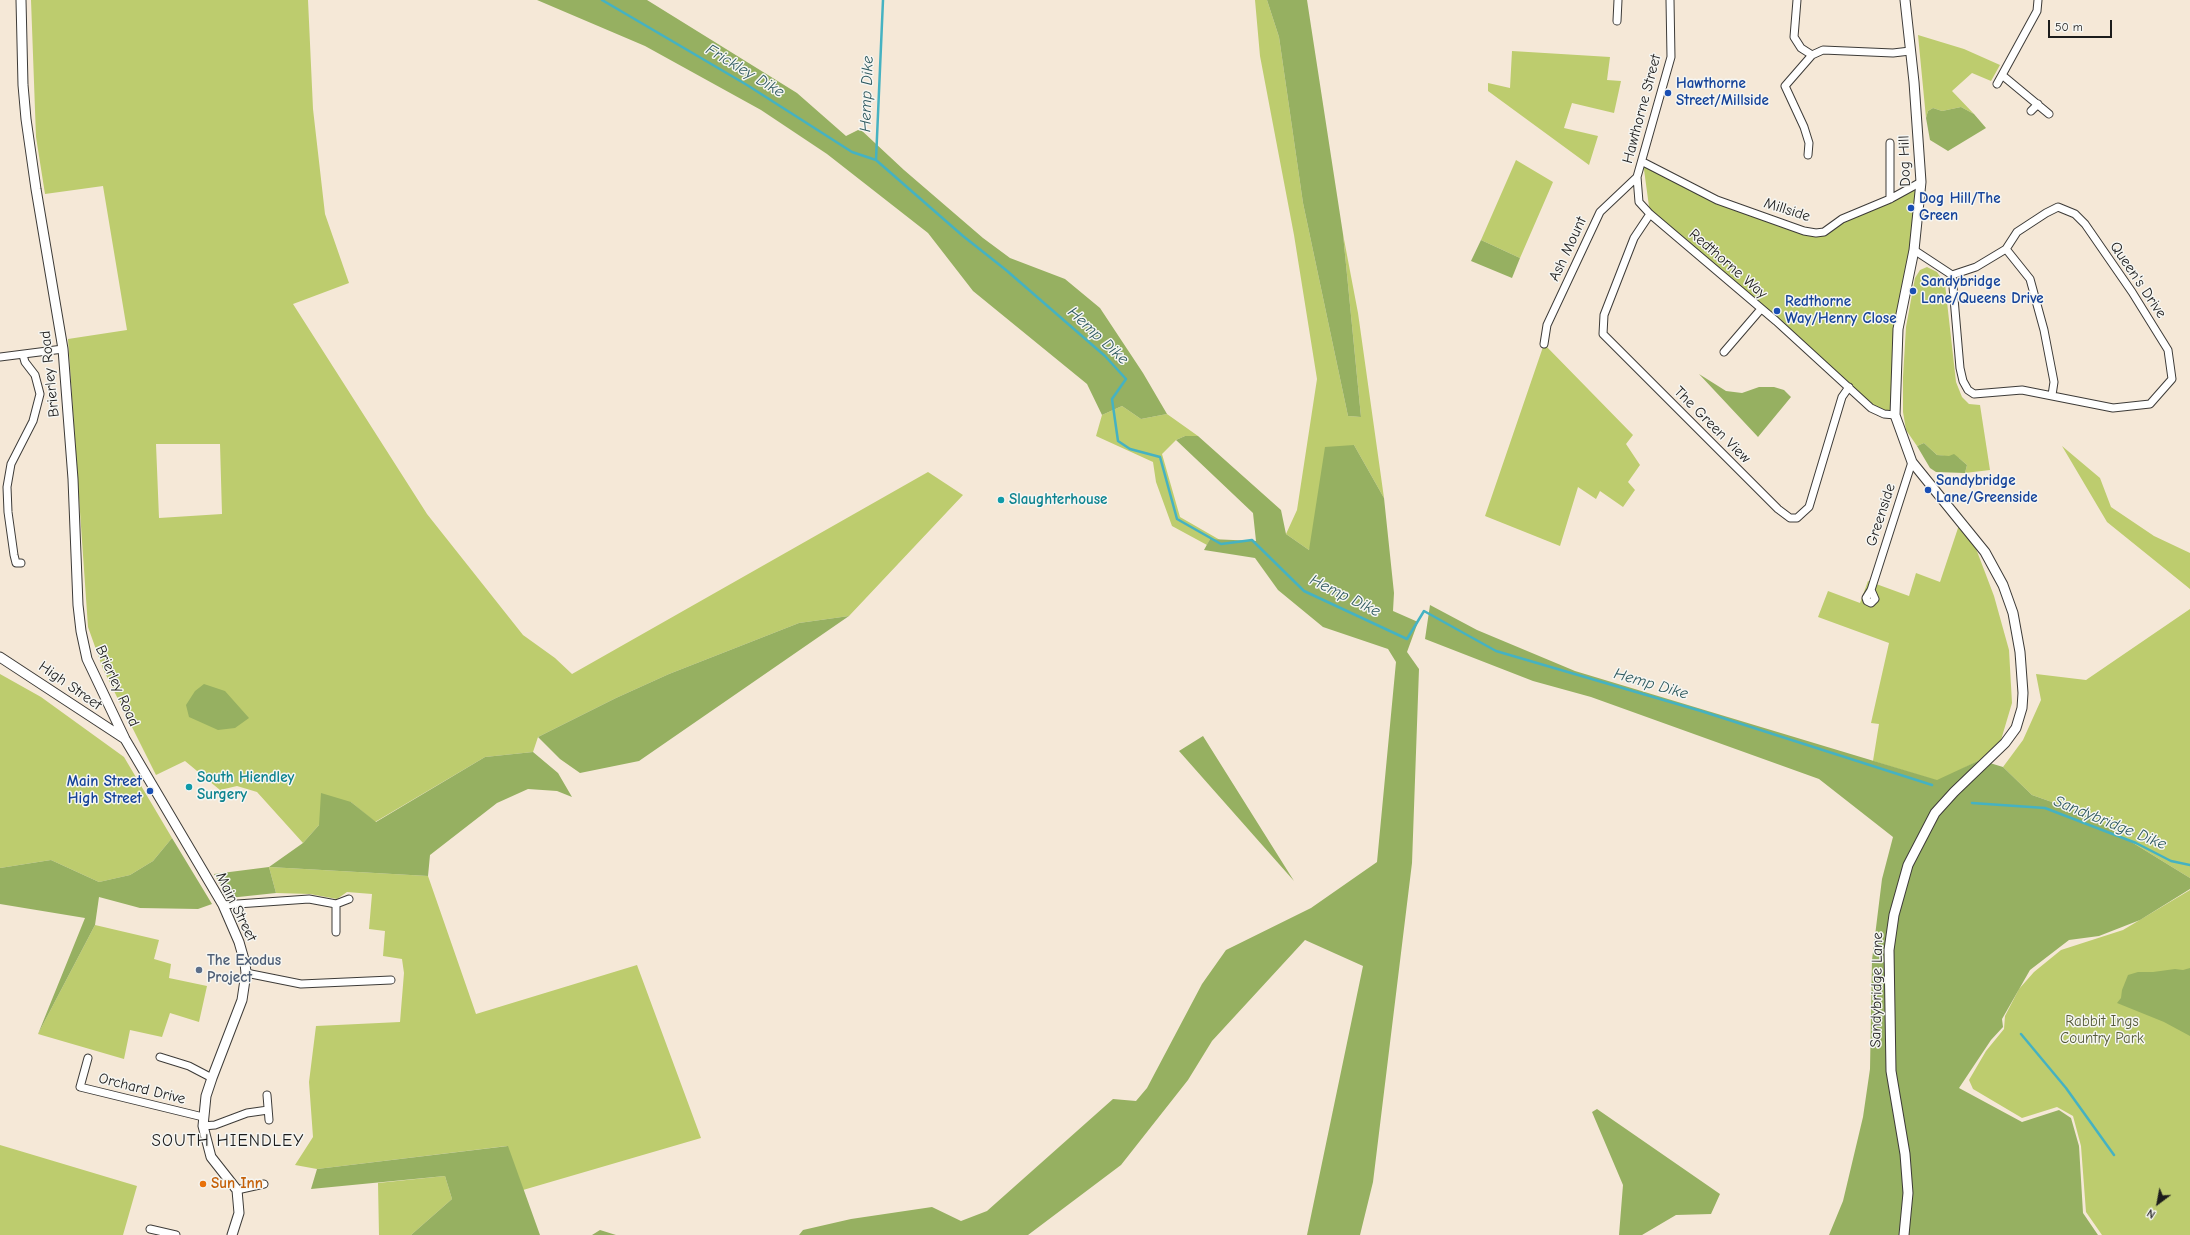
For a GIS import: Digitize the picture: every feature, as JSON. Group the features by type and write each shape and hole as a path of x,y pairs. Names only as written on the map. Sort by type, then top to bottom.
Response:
{"street":[{"name":"Brierley Road","path":"21,0 23,84 26,119 36,189 63,349 69,414 81,631 87,659 125,739"},
{"path":"1618,0 1618,21"},
{"name":"Hawthorne Street","path":"1637,177 1643,162 1671,57 1670,0"},
{"path":"1797,0 1794,37 1801,48 1812,55"},
{"name":"Dog Hill","path":"1896,415 1898,329 1914,250 1921,182 1905,0"},
{"path":"1997,84 2037,11 2038,0"},
{"path":"1808,155 1809,143 1804,127 1785,86 1812,55 1823,50 1893,53 1910,51"},
{"path":"2002,75 2049,114"},
{"path":"2031,111 2038,104"},
{"path":"1890,143 1890,199"},
{"name":"Millside","path":"1643,162 1717,200 1804,231 1815,233 1824,232 1842,220 1890,199 1921,182"},
{"name":"Redthorne Way","path":"1637,177 1639,202 1650,214 1761,309 1876,411 1884,414 1896,415"},
{"name":"Ash Mount","path":"1544,344 1547,325 1600,212 1637,177"},
{"name":"Queen's Drive","path":"2058,207 2075,214 2085,224 2132,292 2168,350 2172,379 2150,404 2113,408 2022,390 1980,394 1968,390 1963,382 1960,368 1952,275 1976,267 2006,249 2017,232 2058,207"},
{"name":"The Green View","path":"1650,214 1631,245 1604,315 1603,334 1778,509 1790,518 1797,518 1809,506 1842,398 1849,388"},
{"path":"2006,249 2030,279 2044,330 2052,367 2054,382 2052,395"},
{"path":"1914,250 1952,275"},
{"path":"1724,352 1761,309"},
{"path":"0,357 63,349"},
{"path":"21,563 16,563 14,555 8,512 7,487 11,464 33,421 40,394 35,375 25,362 23,355"},
{"name":"Sandybridge Lane","path":"1896,415 1912,462 1985,552 2003,584 2013,613 2020,652 2023,693 2022,708 2016,728 2006,743 1954,792 1935,813 1908,865 1894,915 1889,950 1891,1070 1905,1154 1908,1193 1904,1235"},
{"name":"Greenside","path":"1871,590 1874,576 1912,462"},
{"name":"High Street","path":"0,657 125,739"},
{"name":"Main Street","path":"125,739 223,904 243,952 246,973 242,1000 212,1078 203,1121 211,1157 237,1190"},
{"path":"223,904 309,900 336,904 349,899"},
{"path":"336,904 336,932"},
{"path":"246,973 301,984 391,980"},
{"path":"160,1057 189,1066 212,1078"},
{"name":"Orchard Drive","path":"88,1058 80,1088 203,1121"},
{"path":"267,1095 269,1120"},
{"path":"203,1121 215,1125 247,1113 268,1110"},
{"path":"232,1235 239,1213 237,1190 264,1184"},
{"path":"150,1229 176,1235"}],"green space":[{"path":"31,0 308,0 313,109 325,214 349,283 293,304 427,514 523,635 555,658 572,674 928,472 963,495 849,616 799,623 669,674 616,698 538,737 533,752 485,757 375,822 351,802 319,825 303,843 257,792 237,786 220,790 185,761 156,775 103,669 88,627 68,339 127,330 103,186 45,194 36,137","holes":["156,444 220,444 222,514 159,518"]},
{"path":"537,0 647,0 797,93 846,136 860,129 904,170 983,238 1010,258 1065,279 1100,308 1143,373 1167,414 1141,419 1122,406 1102,415 1087,384 973,291 928,233 827,154 761,110 645,46"},
{"path":"1255,0 1267,0 1279,37 1303,203 1348,416 1361,417 1343,234 1358,313 1384,498 1354,445 1309,550 1286,534 1297,510 1317,379 1294,235 1260,56"},
{"path":"1267,0 1307,0 1343,234 1361,417 1348,416 1303,203 1279,37"},
{"path":"1918,35 1964,49 2000,65 1991,81 1972,73 1952,91 1974,114 1961,107 1942,111 1933,108 1928,111 1926,118"},
{"path":"1512,51 1610,57 1607,80 1621,81 1614,113 1572,103 1564,128 1598,136 1589,165 1488,91 1488,83 1510,88"},
{"path":"1961,107 1974,114 1986,128 1948,151 1930,140 1926,118 1928,111 1933,108 1942,111"},
{"path":"1516,160 1553,182 1520,258 1481,240"},
{"path":"1643,162 1717,200 1816,233 1921,182 1898,329 1895,415 1884,414 1650,214"},
{"path":"1481,240 1520,258 1512,278 1471,261"},
{"path":"1927,267 1937,272 1945,284 1956,382 1962,397 1969,404 1980,405 1990,470 1965,473 1967,465 1959,458 1937,455 1924,443 1917,446 1906,430 1903,412 1903,377 1906,327 1915,278 1920,270"},
{"path":"1544,344 1633,435 1626,444 1640,465 1628,482 1635,490 1623,507 1600,491 1596,499 1578,487 1560,546 1485,516"},
{"path":"1699,374 1726,391 1742,393 1759,387 1774,387 1784,390 1791,397 1758,437"},
{"path":"1122,406 1141,419 1167,414 1198,436 1185,436 1176,440 1162,454 1180,517 1220,540 1210,539 1207,545 1172,526 1156,482 1153,462 1096,436 1102,415"},
{"path":"1185,436 1198,436 1281,510 1286,534 1309,550 1325,447 1354,445 1384,498 1394,593 1393,611 1418,622 1407,652 1419,669 1412,863 1373,1182 1360,1235 1307,1235 1363,966 1305,940 1212,1041 1188,1080 1121,1165 1028,1235 799,1235 803,1230 851,1219 932,1207 961,1221 987,1211 1113,1099 1136,1101 1147,1088 1202,984 1226,950 1311,908 1377,862 1396,662 1388,649 1323,627 1278,590 1255,558 1204,550 1210,539 1256,541 1253,513 1176,440"},
{"path":"1924,443 1937,455 1949,456 1954,454 1967,465 1965,473 1936,472 1930,468 1917,446"},
{"path":"2062,446 2100,478 2111,507 2154,536 2190,553 2190,589 2107,522"},
{"path":"1959,525 1975,546 1994,596 2009,650 2012,703 2001,740 1980,760 1938,781 1873,761 1879,724 1871,723 1889,643 1818,617 1828,591 1860,603 1868,581 1909,596 1916,573 1940,582"},
{"path":"1430,605 1477,630 1575,671 1937,780 1980,760 2003,767 2032,795 2086,814 2190,878 2190,889 2140,920 2099,936 2069,940 2030,970 2002,1019 2003,1027 1991,1040 1959,1088 2022,1122 2059,1110 2071,1118 2079,1146 2083,1213 2098,1235 1829,1235 1843,1201 1863,1117 1870,1069 1872,960 1882,879 1893,837 1819,779 1591,697 1533,681 1425,639"},
{"path":"2190,609 2190,878 2086,814 2032,795 2003,767 2023,740 2041,700 2036,674 2086,680"},
{"path":"849,616 639,761 580,773 560,759 538,737 616,698 669,674 799,623"},
{"path":"0,674 41,697 124,757 172,838 153,861 130,875 99,882 51,860 0,868"},
{"path":"204,684 225,691 249,718 235,728 218,730 189,717 186,705 195,691"},
{"path":"1203,736 1294,881 1179,751"},
{"path":"533,752 558,773 572,797 557,791 528,789 497,803 430,855 428,876 269,867 303,843 319,825 321,793 351,802 376,822 485,757"},
{"path":"172,838 212,904 198,909 140,908 99,897 95,925 38,1034 85,918 0,904 0,868 51,860 99,882 130,875 153,861"},
{"path":"269,867 428,876 476,1014 637,965 701,1138 523,1190 507,1146 317,1169 295,1165 313,1137 309,1082 316,1026 400,1022 404,973 402,959 383,956 385,931 369,929 372,894 347,892 337,899 310,894 276,893"},
{"path":"269,867 276,893 229,898 214,874"},
{"name":"Rabbit Ings Country Park","path":"2190,890 2190,1235 2102,1235 2086,1212 2081,1146 2073,1116 2057,1107 2022,1118 1973,1089 1969,1080 1986,1051 2004,1029 2005,1016 2019,989 2034,972 2061,950 2123,930"},
{"path":"95,925 159,940 154,959 171,964 169,978 207,986 199,1022 170,1013 162,1037 130,1030 124,1059 38,1034"},
{"path":"2190,968 2190,1036 2164,1022 2117,1003 2121,998 2122,990 2128,975 2138,972 2153,972 2175,969 2183,970"},
{"path":"1597,1109 1720,1194 1711,1214 1676,1215 1642,1235 1619,1235 1623,1185 1592,1112"},
{"path":"0,1145 137,1186 123,1235 0,1235"},
{"path":"508,1146 540,1235 411,1235 452,1199 445,1176 311,1189 317,1169"},
{"path":"445,1176 452,1199 411,1235 379,1235 378,1183"},
{"path":"600,1230 616,1235 592,1235"}],"waterway":[{"name":"Frickley Dike","path":"602,0 747,85 852,152 876,160"},
{"name":"Hemp Dike","path":"883,0 876,160 1105,356 1126,379 1112,399 1118,441 1130,449 1160,457 1177,519 1221,544 1252,540 1304,591 1407,639 1424,611 1496,651 1701,711 1932,785"},
{"name":"Sandybridge Dike","path":"1972,803 2045,808 2136,843 2171,861 2190,865"},
{"path":"2021,1034 2066,1088 2114,1155"}],"place":[{"name":"Hawthorne Street/Millside","path":"1668,93"},
{"name":"Dog Hill/The Green","path":"1911,208"},
{"name":"Sandybridge Lane/Queens Drive","path":"1913,291"},
{"name":"Redthorne Way/Henry Close","path":"1777,311"},
{"name":"Sandybridge Lane/Greenside","path":"1928,490"},
{"name":"Slaughterhouse","path":"1001,500"},
{"name":"South Hiendley Surgery","path":"189,787"},
{"name":"Main Street High Street","path":"150,791"},
{"name":"The Exodus Project","path":"199,970"},
{"name":"Sun Inn","path":"203,1184"}],"district":[{"name":"SOUTH HIENDLEY","path":"228,1141"}]}
